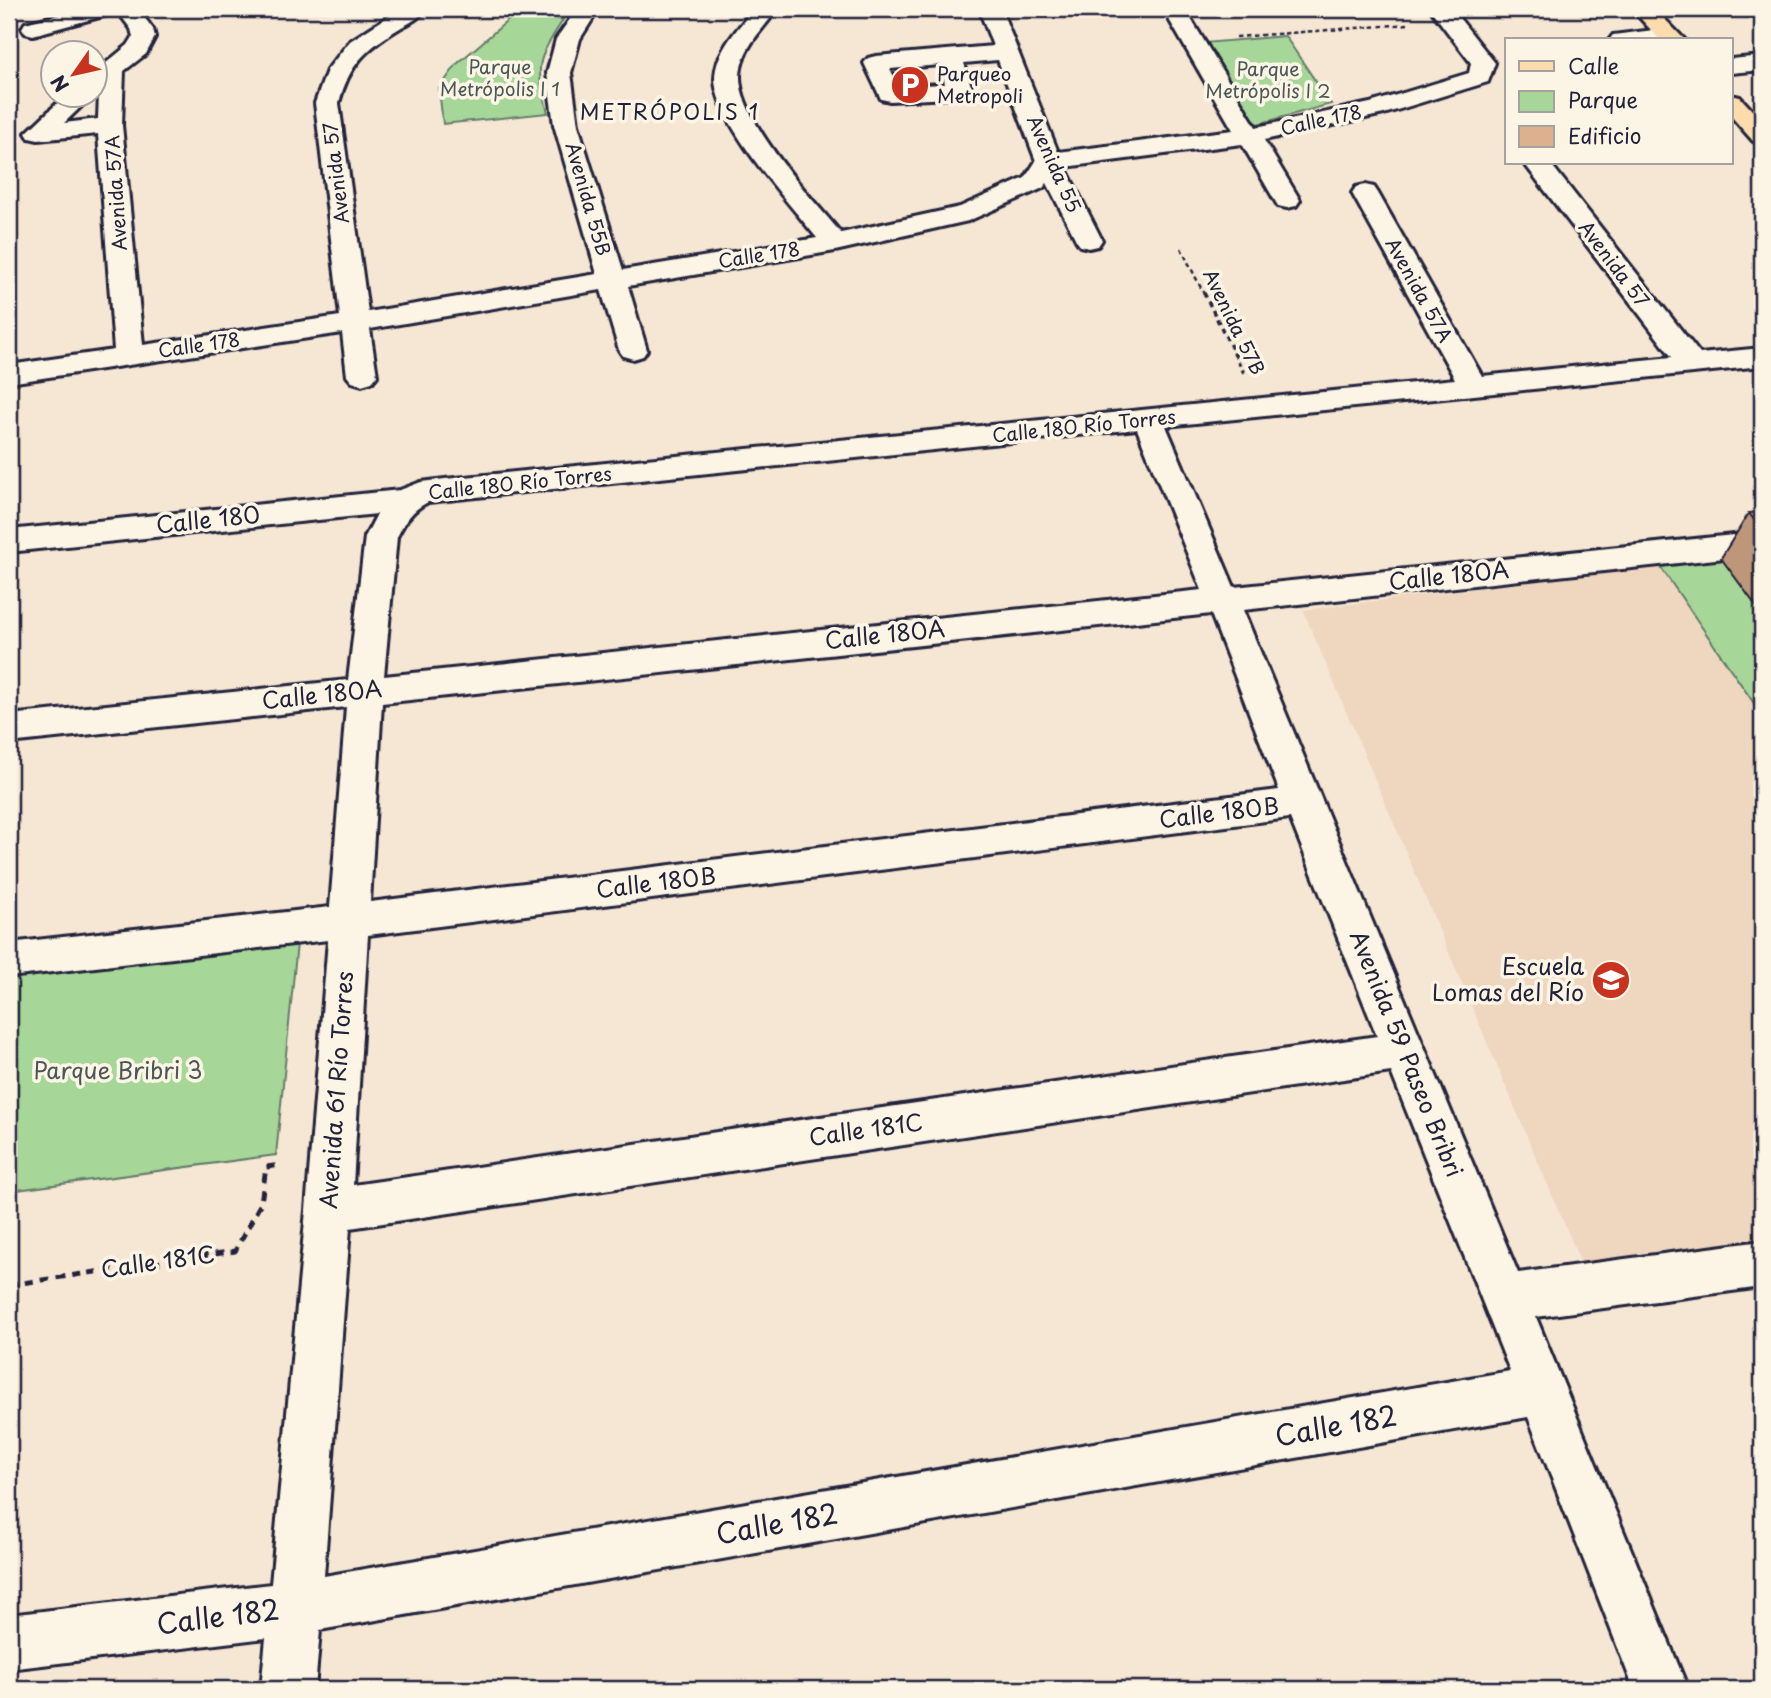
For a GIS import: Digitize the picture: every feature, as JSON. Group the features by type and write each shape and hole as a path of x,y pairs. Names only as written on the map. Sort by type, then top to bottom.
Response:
{"main road":[{"path":"1627,9 1661,38"},
{"path":"1643,9 1661,38"},
{"path":"1732,103 1762,136"},
{"path":"1732,121 1762,152"}],"street":[{"path":"15,46 33,18 109,9"},
{"name":"Avenida 57A","path":"108,71 138,49 144,37 142,29 127,9"},
{"name":"Avenida 57","path":"362,376 327,103 331,82 345,59 362,42 415,9"},
{"name":"Avenida 55B","path":"588,9 568,39 559,73 566,125 633,350"},
{"path":"766,9 734,47 726,80 734,106 767,158 835,243"},
{"name":"Avenida 55","path":"990,9 1049,161 1089,240"},
{"path":"1174,9 1287,200"},
{"path":"1446,15 1480,62"},
{"path":"951,57 1007,52"},
{"name":"Calle 178","path":"9,374 354,323 835,243 968,212 1034,183 1049,161 1249,136 1375,109 1480,77 1480,62 1505,52"},
{"path":"1732,66 1762,63"},
{"path":"66,108 29,141 110,125"},
{"name":"Avenida 57A","path":"108,108 128,356"},
{"name":"Avenida 57","path":"1538,164 1692,364"},
{"name":"Avenida 57A","path":"1365,192 1474,387"},
{"name":"Calle 180 Río Torres","path":"406,500 421,492 445,489 1762,357"},
{"name":"Avenida 59 Paseo Bribri","path":"1148,420 1224,600 1661,1689"},
{"name":"Calle 180","path":"9,541 406,500"},
{"name":"Avenida 61 Río Torres","path":"288,1689 329,1210 365,691 381,537 386,525 406,500"},
{"name":"Calle 180A","path":"9,729 1762,543"},
{"name":"Calle 180B","path":"9,960 350,921 1303,802"},
{"name":"Calle 181C","path":"329,1210 1404,1051"},
{"path":"1506,1298 1762,1264"},
{"name":"Calle 182","path":"9,1642 294,1608 1543,1390"}],"path":[{"path":"1193,40 1446,15"},
{"name":"Avenida 57B","path":"1181,248 1261,408"},
{"name":"Calle 181C","path":"9,1284 235,1251 261,1203 266,1167 332,1156"}],"shaded area":[{"name":"Escuela Lomas del Río","path":"1660,566 1762,715 1762,1245 1584,1270 1303,610"}],"green space":[{"name":"Parque Metrópolis I 1","path":"520,10 563,20 547,45 540,64 541,84 548,113 443,124 439,89 457,64"},
{"name":"Parque Metrópolis I 2","path":"1285,36 1331,104 1250,126 1203,43"},
{"path":"1721,558 1762,614 1762,715 1660,566"},
{"name":"Parque Bribri 3","path":"297,943 276,1155 9,1191 9,978"}],"building":[{"path":"1762,512 1762,530 1749,513"}],"place":[{"name":"Parqueo Metropoli","path":"910,85"},
{"name":"Escuela Lomas del Río","path":"1611,980"}],"district":[{"name":"METRÓPOLIS 1","path":"670,113"}]}
